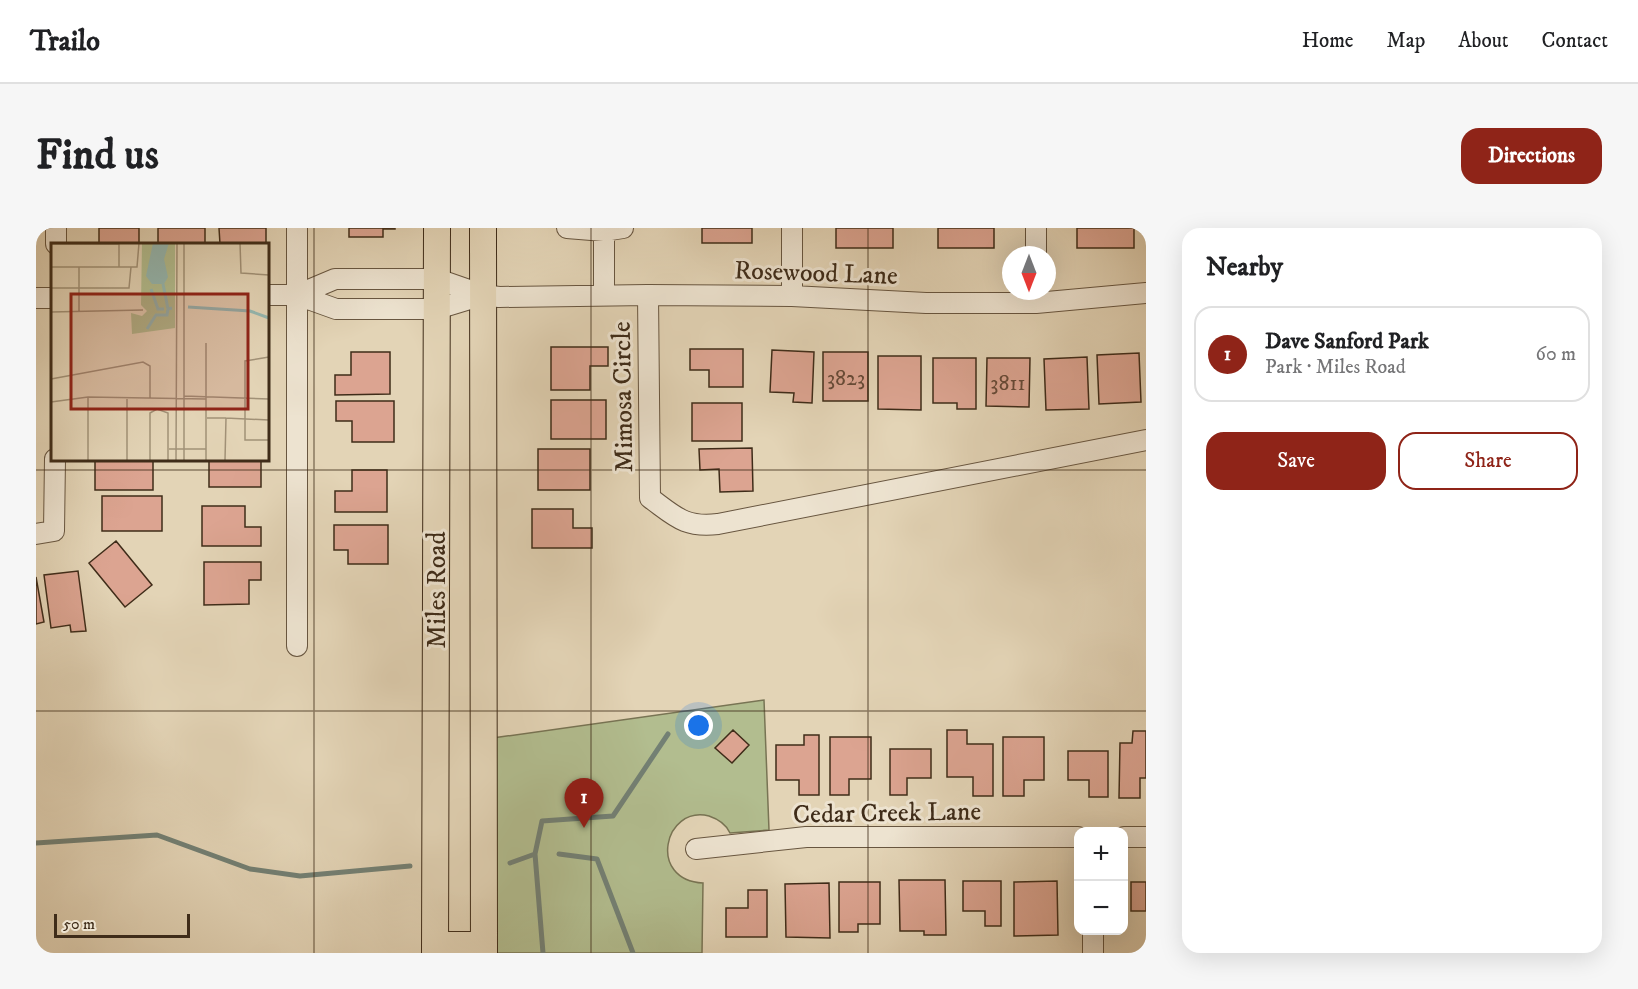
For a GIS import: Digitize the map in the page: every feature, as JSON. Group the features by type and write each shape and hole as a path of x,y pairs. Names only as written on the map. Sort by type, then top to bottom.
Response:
{"main road":[{"name":"Miles Road","path":"435,949 437,228"},
{"name":"Miles Road","path":"483,228 484,949"},
{"path":"435,949 484,949"}],"street":[{"path":"297,228 297,646"},
{"path":"567,228 613,229 604,295"},
{"path":"792,228 792,296"},
{"path":"1036,228 1036,246"},
{"name":"Rosewood Lane","path":"297,295 335,279 437,279 483,295 498,297 792,296 926,303 1002,299"},
{"name":"Rosewood Lane","path":"1056,296 1146,293"},
{"name":"Rosewood Lane","path":"268,295 297,295 336,309 437,309 483,295"},
{"name":"Mimosa Circle","path":"648,295 650,498 684,522 706,526 1146,440"},
{"path":"36,534 54,531 55,460"},
{"name":"Cedar Creek Lane","path":"696,849 806,837 1074,837"},
{"path":"1128,837 1146,837"},
{"path":"1093,935 1093,953"}],"green space":[{"path":"764,700 769,830 730,833 724,824 716,819 709,816 694,816 681,821 668,844 668,858 674,870 685,879 703,883 702,953 493,953 493,738"}],"building":[{"path":"99,228 139,228 139,243 99,243"},
{"path":"158,228 205,228 205,243 158,243"},
{"path":"219,228 266,228 266,243 220,243"},
{"path":"349,228 395,229 383,229 383,237 349,237"},
{"path":"702,228 752,228 752,243 702,243"},
{"path":"836,228 893,228 893,248 836,248"},
{"path":"938,228 994,228 994,248 938,248"},
{"path":"1077,228 1134,228 1134,248 1077,248"},
{"path":"551,347 608,347 608,366 590,366 590,390 551,390"},
{"path":"690,349 743,349 743,387 709,387 709,370 690,370"},
{"path":"772,350 814,352 812,403 793,402 794,393 770,392"},
{"path":"351,352 390,352 390,394 335,395 335,375 351,375"},
{"path":"823,352 868,352 868,401 823,401"},
{"path":"1139,353 1141,402 1099,404 1097,355"},
{"path":"878,356 921,356 921,410 878,409"},
{"path":"1087,357 1089,409 1046,410 1044,359"},
{"path":"933,358 976,358 976,409 957,409 957,403 933,403"},
{"path":"987,358 1030,358 1029,407 986,406"},
{"path":"551,400 606,400 606,439 551,439"},
{"path":"336,401 394,401 394,442 352,442 352,421 336,421"},
{"path":"692,403 742,403 742,441 692,441"},
{"path":"752,448 753,491 720,492 719,469 700,470 699,449"},
{"path":"538,449 590,449 590,490 538,490"},
{"path":"95,460 153,460 153,490 95,490"},
{"path":"209,460 261,460 261,487 209,487"},
{"path":"352,470 387,470 387,512 335,512 335,491 352,491"},
{"path":"102,496 162,496 162,531 102,531"},
{"path":"202,506 245,506 245,527 261,527 261,546 202,546"},
{"path":"532,509 573,509 573,528 592,528 592,548 532,548"},
{"path":"334,525 388,525 388,564 348,564 348,550 334,550"},
{"path":"116,541 152,585 125,607 89,563"},
{"path":"204,562 261,562 261,580 249,580 249,604 204,605"},
{"path":"78,571 86,631 71,632 70,625 51,628 44,575"},
{"path":"36,577 44,622 36,624"},
{"path":"733,730 749,745 732,763 715,748"},
{"path":"947,730 967,730 967,744 993,744 993,796 973,796 973,777 947,777"},
{"path":"1133,731 1146,731 1146,778 1140,778 1140,798 1119,798 1120,743 1132,743"},
{"path":"804,735 819,735 819,795 799,795 799,780 776,780 776,745 804,745"},
{"path":"830,737 871,737 871,779 849,779 849,795 830,795"},
{"path":"1003,737 1044,737 1044,780 1024,780 1024,796 1003,796"},
{"path":"890,749 931,749 931,778 907,778 907,795 890,795"},
{"path":"1068,751 1108,751 1108,797 1089,797 1089,780 1068,780"},
{"path":"899,880 945,880 946,935 924,935 924,931 900,931"},
{"path":"963,881 1001,881 1001,926 985,926 985,911 963,911"},
{"path":"1057,881 1058,935 1014,936 1014,882"},
{"path":"839,882 880,882 880,924 858,924 858,932 839,932"},
{"path":"1131,882 1146,882 1146,911 1131,911"},
{"path":"829,883 830,938 786,937 785,884"},
{"path":"748,890 767,890 767,937 726,937 726,908 748,908"}],"waterway":[{"path":"535,854 542,821 613,816 668,734"},
{"path":"36,843 157,835 250,869 300,876 410,866"},
{"path":"510,863 535,854 543,953"},
{"path":"559,854 597,859 633,953"}],"place":[{"name":"Dave Sanford Park","path":"584,828"}]}
